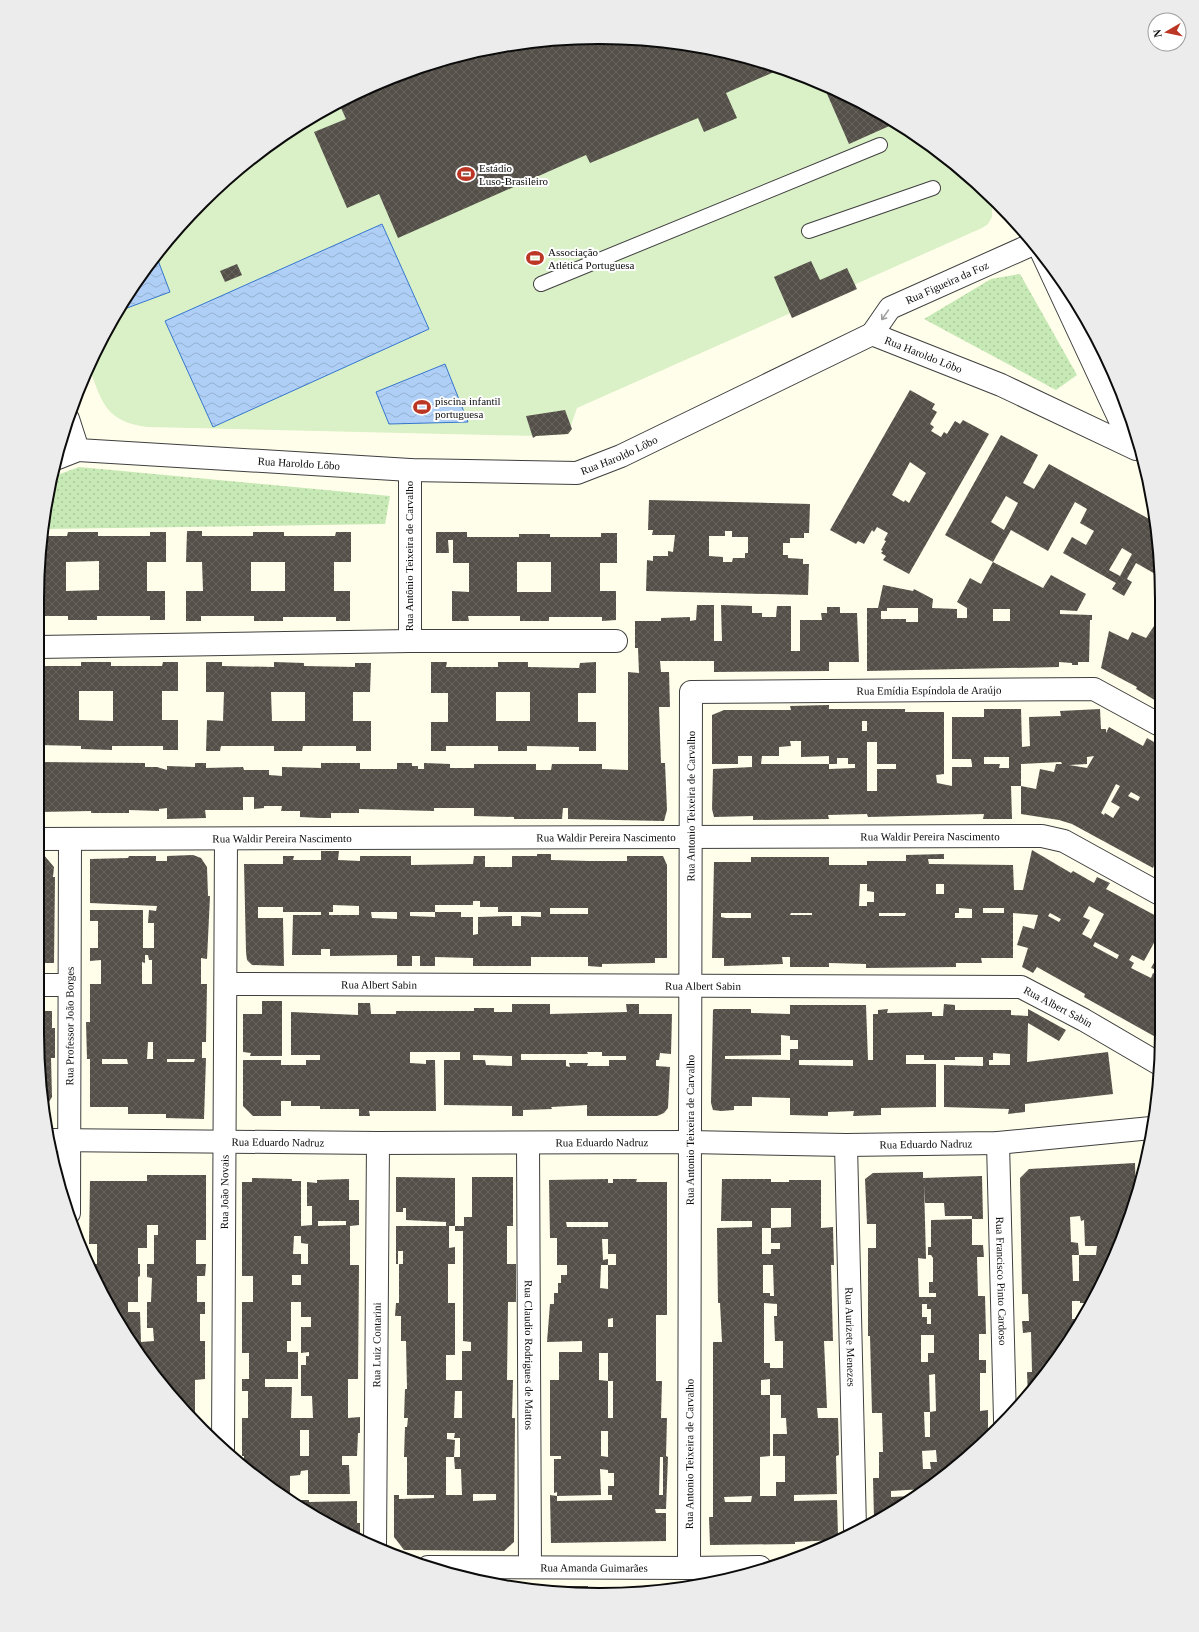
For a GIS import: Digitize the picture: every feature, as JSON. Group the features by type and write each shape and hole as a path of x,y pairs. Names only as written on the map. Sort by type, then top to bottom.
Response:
{"street":[{"name":"Rua Figueira da Foz","path":"872,334 890,308 1028,246"},
{"path":"1058,287 1133,444"},
{"name":"Rua Haroldo Lôbo","path":"63,455 78,450 410,470 577,474 621,456 872,334 1001,385 1133,447"},
{"path":"71,428 78,450"},
{"name":"Rua Antônio Teixeira de Carvalho","path":"410,470 410,641"},
{"path":"44,647 410,641 616,642"},
{"name":"Rua Emídia Espíndola de Araújo","path":"691,692 1094,689 1155,722"},
{"name":"Rua Antonio Teixeira de Carvalho","path":"689,1568 691,692"},
{"name":"Rua Waldir Pereira Nascimento","path":"44,839 226,840 1042,836 1064,840 1155,891"},
{"name":"Rua Professor João Borges","path":"66,1185 60,1140 70,985 70,839"},
{"name":"Rua João Novais","path":"223,1440 226,840"},
{"name":"Rua Albert Sabin","path":"226,984 690,987 1021,987 1084,1020 1154,1061"},
{"path":"44,985 70,985"},
{"name":"Rua Eduardo Nadruz","path":"60,1140 378,1143 689,1142 846,1145 998,1143 1146,1129"},
{"name":"Rua Luiz Contarini","path":"375,1541 378,1143"},
{"name":"Rua Claudio Rodrigues de Mattos","path":"528,1143 530,1567"},
{"name":"Rua Francisco Pinto Cardoso","path":"998,1143 1005,1412"},
{"name":"Rua Aurizete Menezes","path":"846,1145 855,1526"},
{"name":"Rua Amanda Guimarães","path":"449,1567 749,1567"}],"lane":[{"path":"541,284 880,145"},
{"path":"809,231 933,188"}],"green space":[{"name":"Associação Atlética Portuguesa","path":"563,45 636,45 708,55 778,73 845,101 877,118 938,159 966,182 992,207 992,217 988,224 982,228 577,408 568,434 536,436 148,427 123,421 114,415 102,400 92,374 118,322 138,291 159,261 182,233 233,182 261,159 291,138 322,118 354,101 421,73 491,55"},
{"path":"1020,274 1077,375 1056,390 924,319 991,279"},
{"path":"79,467 390,496 385,524 49,529 59,474"}],"water":[{"path":"382,224 429,329 213,427 165,321"},
{"path":"159,262 170,292 127,308"},
{"name":"piscina infantil portuguesa","path":"445,364 468,422 389,424 376,392"}],"building":[{"name":"Estádio Luso-Brasileiro","path":"563,45 636,45 672,49 708,55 774,72 726,93 737,118 704,132 698,118 590,163 586,155 398,238 379,194 347,208 314,132 346,119 341,108 387,86 421,73 456,63 491,55"},
{"path":"826,93 845,101 889,126 849,144"},
{"path":"811,261 820,280 847,268 857,289 792,318 774,277"},
{"path":"237,264 242,275 225,282 220,271"},
{"path":"910,390 935,404 932,409 937,412 930,424 934,427 931,431 941,437 944,432 947,434 955,421 960,424 963,420 989,434 909,574 883,560 886,556 881,553 883,551 881,550 888,533 877,527 874,532 872,530 864,544 858,541 856,544 830,530","holes":["910,462 926,473 909,503 905,500 904,502 892,495"]},
{"path":"565,410 572,429 568,434 536,436 533,438 526,416"},
{"path":"1001,435 1038,455 1023,483 1034,489 1049,464 1149,519 1154,573 1136,563 1127,579 1132,582 1124,596 1112,589 1116,583 1063,553 1072,537 1086,545 1094,531 1080,523 1087,509 1075,502 1048,551 1011,530 993,562 945,535","holes":["1006,496 1018,503 1004,530 991,522","1122,548 1132,554 1120,576 1109,570"]},
{"path":"649,500 810,504 809,533 804,533 804,538 790,538 790,543 783,543 783,555 788,555 788,558 803,559 803,564 809,564 808,595 646,591 647,560 653,561 653,556 668,556 668,551 673,552 675,535 652,535 653,530 648,530","holes":["725,531 732,531 732,537 748,537 748,553 745,553 745,558 733,558 732,562 723,562 723,557 709,556 709,536 725,536"]},
{"path":"187,531 202,531 202,536 253,536 253,532 284,532 284,536 335,536 336,532 351,532 351,562 334,562 334,591 350,591 350,621 336,621 336,617 283,617 283,621 254,621 254,616 201,616 201,621 186,621 186,591 203,591 202,562 186,562","holes":["251,562 285,562 285,591 251,591"]},
{"path":"68,532 98,532 98,536 150,536 150,532 166,532 166,562 147,562 147,591 165,591 165,620 150,620 150,616 97,616 97,620 68,620 68,616 44,616 45,563 48,536 67,536","holes":["99,561 99,590 66,591 66,562"]},
{"path":"436,532 467,532 467,537 519,537 519,534 550,534 550,537 601,537 601,533 617,533 617,563 600,563 600,591 616,591 616,620 602,621 602,617 549,617 549,621 520,621 520,616 468,616 469,621 452,621 452,591 469,592 469,563 453,563 453,540 448,540 449,553 436,553","holes":["517,562 551,562 551,592 517,592"]},
{"path":"993,562 1043,588 1051,575 1086,594 1077,611 1060,610 1060,614 1092,615 1092,620 1090,620 1089,662 1078,662 1078,665 1072,665 1072,663 1059,662 1059,667 867,671 867,608 878,608 883,585 913,591 914,589 933,599 932,608 957,609 957,618 967,618 967,608 957,602 970,578 981,584","holes":["887,608 918,608 918,622 906,622 906,619 881,619 881,611 887,611","993,609 1010,609 1010,621 993,621"]},
{"path":"697,605 714,605 714,641 722,641 721,605 752,606 752,613 762,613 762,617 776,617 777,606 791,606 791,651 800,651 800,620 822,620 821,613 827,613 827,607 840,607 840,613 857,613 859,662 829,662 829,671 714,672 714,661 660,661 661,672 669,672 670,707 659,707 661,763 665,763 667,810 664,821 568,819 568,808 563,808 562,819 514,819 514,817 474,816 474,808 434,808 434,811 359,809 359,813 331,813 331,818 300,817 300,811 281,811 282,806 264,806 264,808 254,809 254,797 243,797 243,810 205,810 206,818 167,819 167,808 159,809 159,811 129,810 129,813 91,813 91,811 44,812 44,762 145,763 145,767 157,767 167,770 167,766 195,767 195,763 206,763 206,768 243,767 244,770 269,770 269,775 282,776 282,767 321,768 321,763 360,763 360,769 397,769 397,763 412,763 412,766 418,766 418,769 424,769 424,763 450,764 450,768 474,768 474,764 536,764 536,770 551,770 552,764 602,764 602,769 628,770 628,672 639,673 638,648 635,648 635,621 661,621 661,618 690,617 690,621 696,620"},
{"path":"1155,624 1155,700 1136,689 1137,687 1101,668 1109,631 1128,640 1132,632 1146,638"},
{"path":"81,662 111,662 111,666 162,666 163,662 178,662 178,691 162,691 162,720 178,720 178,750 163,750 163,746 112,746 112,750 81,749 81,746 44,745 44,666 81,666","holes":["79,691 113,691 113,721 79,720"]},
{"path":"206,662 222,662 222,666 274,667 274,662 304,663 304,666 355,667 355,663 371,663 370,692 353,692 353,721 371,721 371,751 356,751 356,746 303,746 302,751 274,751 274,746 221,746 220,751 206,751 207,720 223,721 224,692 206,692","holes":["271,692 305,692 305,721 272,721"]},
{"path":"431,662 447,662 446,667 498,667 498,662 528,662 528,667 579,668 580,663 596,662 596,693 578,693 578,722 596,722 596,751 579,751 579,747 527,746 527,751 498,751 498,746 446,746 446,751 431,751 431,722 448,722 448,693 431,693","holes":["496,692 530,692 530,721 496,721"]},
{"path":"829,705 829,709 905,709 905,712 944,712 944,774 936,775 937,783 952,786 952,767 972,767 972,764 971,759 952,759 952,717 984,717 984,709 1021,709 1022,747 1030,746 1029,717 1061,716 1060,711 1100,709 1101,729 1106,729 1106,733 1109,727 1143,746 1147,738 1155,743 1155,864 1153,868 1072,824 1059,820 1021,814 1021,786 1011,786 1012,819 983,819 984,814 868,817 867,814 828,815 829,819 753,820 753,816 714,817 712,809 713,769 752,767 752,756 738,756 738,764 712,764 712,715 724,710 791,710 790,706","holes":["862,721 867,721 867,731 862,731","790,741 801,741 801,757 829,756 829,764 761,764 762,756 779,756 779,747 791,746","867,742 877,742 877,764 896,764 896,769 877,769 877,791 867,791","1094,756 1087,768 1069,765 1087,764 1087,757","984,757 1009,757 1009,768 999,768 1000,764 984,764","837,758 848,758 848,764 855,764 855,768 829,769 829,764 837,764","1061,762 1062,764 1056,764 1054,772 1040,769 1036,789 1021,786 1021,764","1116,784 1120,786 1111,802 1120,807 1113,818 1105,813 1104,815 1101,813","1131,792 1140,797 1138,801 1128,796"]},
{"path":"1032,850 1071,873 1073,871 1094,883 1097,877 1110,883 1106,889 1155,915 1155,941 1144,961 1132,955 1129,960 1134,963 1131,968 1151,978 1153,973 1155,974 1155,1037 1084,997 1085,994 1037,967 1033,973 1022,967 1028,948 1017,945 1023,926 1034,929 1038,915 1013,913 1013,958 981,958 982,963 956,963 956,967 866,968 866,964 829,963 829,967 790,967 790,957 782,957 783,964 724,966 724,958 712,958 714,862 751,862 751,857 829,857 829,865 867,865 867,861 906,861 906,855 944,854 944,859 928,859 929,864 1013,865 1014,890 1023,890","holes":["860,884 867,884 867,891 874,892 874,902 867,902 867,906 859,906","936,884 944,884 944,894 936,894","1089,906 1104,914 1091,939 1082,934 1090,920 1083,917","959,908 972,909 972,918 955,918 955,913 959,913","983,908 1004,908 1004,913 983,913","721,913 751,913 751,918 721,917","791,913 812,913 812,915 790,915","879,913 906,913 905,916 879,916","1050,913 1061,919 1059,922 1048,916","1095,942 1119,955 1117,959 1093,946"]},
{"path":"321,851 339,851 338,860 360,861 360,856 411,856 411,865 473,864 474,856 485,856 485,867 512,867 512,856 537,856 537,854 551,854 551,860 589,861 627,861 627,856 663,856 667,865 667,958 655,958 655,963 602,964 602,967 588,966 588,957 531,957 531,966 473,966 473,958 435,957 435,966 420,966 420,956 412,956 412,966 397,966 397,955 330,956 330,949 321,949 321,955 292,955 293,915 321,915 321,912 283,912 283,907 258,907 258,918 283,918 284,966 252,965 247,960 246,952 244,864 283,864 283,856 294,856 293,860 321,860","holes":["473,901 480,901 480,907 498,907 498,912 541,912 541,917 521,916 521,926 512,926 512,916 478,917 478,934 473,935 473,917 461,917 461,912 435,912 435,905 473,905","333,905 359,906 359,915 329,915 329,912 333,912","550,908 588,908 588,914 550,914","371,912 397,912 397,919 372,918","410,912 435,912 435,917 410,916"]},
{"path":"44,855 54,867 53,877 55,877 54,963 44,963"},
{"path":"193,855 201,858 207,867 208,896 210,896 207,959 201,958 201,984 207,984 206,1042 202,1042 202,1058 206,1058 204,1119 166,1118 166,1114 128,1114 128,1107 90,1107 90,1059 87,1059 86,1022 90,1022 90,984 101,984 101,960 90,961 90,948 98,948 98,921 90,921 90,910 143,910 143,948 154,948 154,923 148,923 149,910 156,911 157,906 90,903 90,859 128,858 129,856 156,856 156,861 167,861 167,856","holes":["145,955 148,955 149,960 152,960 152,984 142,984 142,962 145,963","148,1042 153,1042 153,1059 147,1059","102,1059 127,1059 128,1064 102,1064","167,1059 195,1059 194,1062 167,1062"]},
{"path":"1155,961 1154,969 1151,968"},
{"path":"262,1001 282,1001 282,1056 250,1056 251,1053 243,1052 243,1014 262,1014"},
{"path":"358,1003 370,1003 371,1014 396,1014 396,1011 474,1011 474,1008 494,1008 494,1012 512,1012 512,1004 550,1004 550,1014 627,1012 626,1004 639,1004 639,1014 672,1014 671,1054 660,1053 659,1060 656,1060 656,1066 670,1067 668,1108 664,1113 657,1116 587,1116 587,1105 551,1107 552,1109 523,1110 523,1116 512,1116 512,1106 444,1105 444,1060 460,1060 460,1052 410,1052 410,1063 426,1064 426,1060 435,1060 436,1111 369,1111 370,1116 359,1116 359,1109 320,1109 320,1106 291,1106 291,1101 281,1101 281,1116 253,1116 243,1106 243,1060 281,1060 281,1065 306,1065 306,1060 320,1060 320,1055 291,1055 291,1012 358,1015","holes":["587,1052 602,1052 602,1056 626,1056 626,1060 609,1060 609,1066 587,1066 588,1063 569,1063 570,1067 566,1066 566,1060 521,1060 521,1054 588,1054","473,1055 512,1056 512,1066 486,1065 485,1060 473,1060"]},
{"path":"944,1004 955,1005 955,1010 1011,1010 1011,1015 1028,1016 1028,1009 1066,1030 1059,1041 1028,1023 1027,1062 1108,1052 1113,1094 1025,1104 1025,1112 1008,1114 1009,1109 944,1107 944,1065 983,1066 983,1057 955,1057 955,1060 924,1060 924,1055 906,1055 906,1064 936,1064 936,1107 881,1108 881,1115 853,1116 854,1111 828,1112 828,1116 790,1115 790,1098 752,1097 752,1106 734,1106 734,1110 713,1110 711,1103 714,1009 751,1009 751,1013 790,1014 790,1005 866,1005 868,1060 873,1060 873,1014 878,1014 878,1010 888,1009 887,1013 932,1012 932,1016 943,1016","holes":["781,1035 790,1036 790,1040 798,1040 798,1049 790,1049 790,1060 725,1059 725,1056 781,1055","993,1053 1010,1054 1010,1065 989,1065 989,1060 993,1060","799,1060 853,1060 853,1066 799,1065"]},
{"path":"44,1011 52,1011 52,1028 55,1028 55,1058 51,1058 52,1097 49,1102 45,1069"},
{"path":"1135,1163 1135,1178 1126,1211 1098,1278 1085,1303 1080,1303 1080,1301 1072,1301 1072,1319 1075,1319 1040,1371 1028,1386 1027,1372 1032,1372 1031,1332 1023,1333 1022,1321 1029,1321 1028,1294 1022,1294 1020,1178 1029,1169","holes":["1080,1216 1081,1221 1084,1220 1085,1246 1097,1246 1096,1255 1079,1255 1078,1243 1071,1242 1070,1217","1072,1255 1079,1255 1079,1281 1073,1281"]},
{"path":"923,1172 923,1178 982,1176 983,1219 972,1219 972,1245 983,1245 984,1257 977,1257 978,1296 985,1296 986,1334 979,1334 979,1360 986,1360 986,1373 980,1373 980,1411 988,1410 988,1429 966,1450 938,1473 914,1490 891,1491 891,1497 904,1496 874,1516 873,1478 879,1478 879,1452 883,1452 882,1413 872,1413 870,1336 868,1336 868,1248 876,1248 876,1224 867,1224 865,1179 873,1173","holes":["924,1184 925,1203 944,1203 945,1216 972,1216 972,1219 931,1220 931,1247 928,1247 928,1255 931,1255 933,1258 933,1282 929,1282 929,1293 936,1293 936,1297 919,1297 918,1258 926,1259","922,1304 927,1304 927,1309 931,1309 931,1324 927,1324 927,1317 922,1317","921,1335 934,1335 934,1353 928,1353 928,1362 921,1362","935,1374 936,1411 930,1412 929,1375","924,1412 930,1412 930,1437 925,1437","936,1450 937,1462 930,1462 931,1469 923,1469 922,1451"]},
{"path":"147,1175 206,1175 206,1240 196,1240 196,1264 206,1264 205,1276 197,1276 197,1302 205,1302 205,1314 200,1314 200,1341 205,1341 205,1379 195,1380 195,1413 159,1371 138,1341 118,1310 95,1264 97,1264 97,1244 89,1244 90,1181 147,1181","holes":["147,1225 158,1225 158,1235 154,1235 154,1264 147,1264 147,1277 152,1278 151,1302 147,1302 147,1328 153,1328 154,1341 141,1342 140,1312 128,1312 128,1302 138,1302 138,1277 140,1276 138,1248 147,1248"]},
{"path":"396,1177 455,1178 455,1226 464,1226 464,1217 472,1217 472,1177 513,1177 513,1226 507,1226 507,1264 516,1264 516,1302 508,1302 507,1380 513,1380 512,1418 515,1418 514,1542 504,1551 404,1550 394,1537 394,1495 399,1495 399,1499 434,1498 434,1495 407,1495 407,1457 404,1457 405,1427 407,1427 408,1418 404,1418 405,1389 407,1389 406,1341 401,1341 401,1316 395,1316 396,1303 399,1303 399,1264 403,1264 403,1251 398,1251 398,1264 396,1264 396,1226 446,1226 446,1222 406,1220 406,1208 403,1208 403,1212 396,1212","holes":["449,1226 455,1226 455,1231 463,1231 463,1341 471,1342 471,1351 462,1351 462,1380 446,1380 446,1355 455,1355 455,1303 448,1303 448,1264 455,1264 455,1247 449,1248","455,1391 462,1391 462,1418 454,1418","447,1433 455,1433 454,1438 460,1438 460,1457 454,1457 455,1440 447,1439","446,1457 454,1457 455,1469 461,1469 462,1495 446,1495","473,1494 496,1494 496,1500 473,1501"]},
{"path":"252,1178 292,1179 292,1181 301,1181 301,1226 312,1225 312,1206 307,1206 307,1182 317,1183 317,1180 349,1179 349,1200 359,1200 359,1225 350,1226 350,1265 359,1265 358,1379 348,1379 348,1418 360,1417 360,1433 358,1433 357,1456 342,1456 342,1465 349,1465 350,1494 308,1494 308,1470 301,1471 300,1475 290,1476 290,1493 261,1473 244,1459 244,1456 242,1456 242,1418 248,1418 248,1391 242,1391 242,1379 249,1379 249,1353 242,1353 242,1302 253,1302 253,1276 242,1276 242,1182 252,1182","holes":["318,1221 346,1221 346,1225 318,1226","294,1236 301,1236 301,1243 308,1244 308,1264 301,1264 301,1254 293,1254","292,1275 301,1275 301,1285 292,1285","291,1302 301,1302 301,1317 311,1317 311,1327 301,1327 301,1353 309,1352 309,1356 306,1356 306,1365 301,1365 301,1396 312,1396 313,1418 291,1418 292,1387 265,1387 265,1379 298,1379 298,1352 287,1352 287,1341 291,1341","300,1430 309,1430 309,1456 300,1456"]},
{"path":"608,1179 608,1183 613,1183 613,1179 637,1179 636,1182 667,1182 667,1315 656,1315 656,1381 662,1381 661,1418 667,1418 666,1456 668,1457 666,1509 655,1509 656,1513 666,1513 666,1541 551,1543 550,1495 557,1496 557,1492 554,1493 554,1459 561,1459 561,1456 550,1456 550,1380 559,1380 559,1352 582,1352 582,1341 547,1342 550,1304 554,1304 554,1293 558,1293 558,1283 561,1283 561,1275 567,1275 567,1265 557,1265 557,1238 550,1238 549,1180","holes":["566,1222 608,1222 608,1227 567,1227","602,1239 608,1239 608,1254 616,1254 616,1265 608,1265 608,1259 603,1260","601,1265 608,1265 608,1289 600,1288","613,1318 613,1327 608,1327 608,1319","599,1353 608,1353 608,1381 599,1380","608,1381 613,1381 613,1418 608,1418","601,1431 608,1431 608,1457 601,1456","660,1457 663,1457 663,1495 659,1495","600,1469 608,1470 608,1473 614,1473 614,1486 608,1486 608,1495 612,1495 612,1500 557,1501 557,1496 601,1495"]},
{"path":"722,1179 771,1179 771,1182 789,1182 789,1180 821,1180 821,1228 833,1227 834,1265 831,1265 833,1341 824,1341 827,1408 817,1408 818,1418 838,1418 839,1455 836,1456 837,1494 794,1495 794,1501 837,1500 838,1534 824,1541 795,1542 795,1544 710,1545 709,1517 713,1517 713,1342 722,1342 720,1303 718,1303 717,1228 752,1227 752,1221 721,1221","holes":["771,1208 791,1208 791,1227 771,1228","762,1228 771,1228 771,1243 780,1243 780,1249 771,1249 771,1254 762,1254","763,1265 773,1265 774,1296 770,1296 770,1293 763,1293","764,1303 777,1304 777,1316 774,1316 775,1341 783,1341 783,1368 770,1368 770,1363 764,1363","770,1379 770,1395 761,1395 761,1380","770,1395 781,1395 781,1418 786,1418 787,1434 773,1434 773,1456 785,1456 785,1482 776,1482 776,1496 760,1496 760,1457 770,1456","752,1496 751,1502 725,1502 724,1497"]},
{"path":"300,1500 309,1500 309,1502 357,1501 357,1523 360,1523 360,1534 322,1514"},
{"path":"554,1586 588,1586 588,1588"}],"place":[{"name":"Estádio Luso-Brasileiro","path":"466,174"},
{"name":"Associação Atlética Portuguesa","path":"535,258"},
{"name":"piscina infantil portuguesa","path":"422,407"}]}
